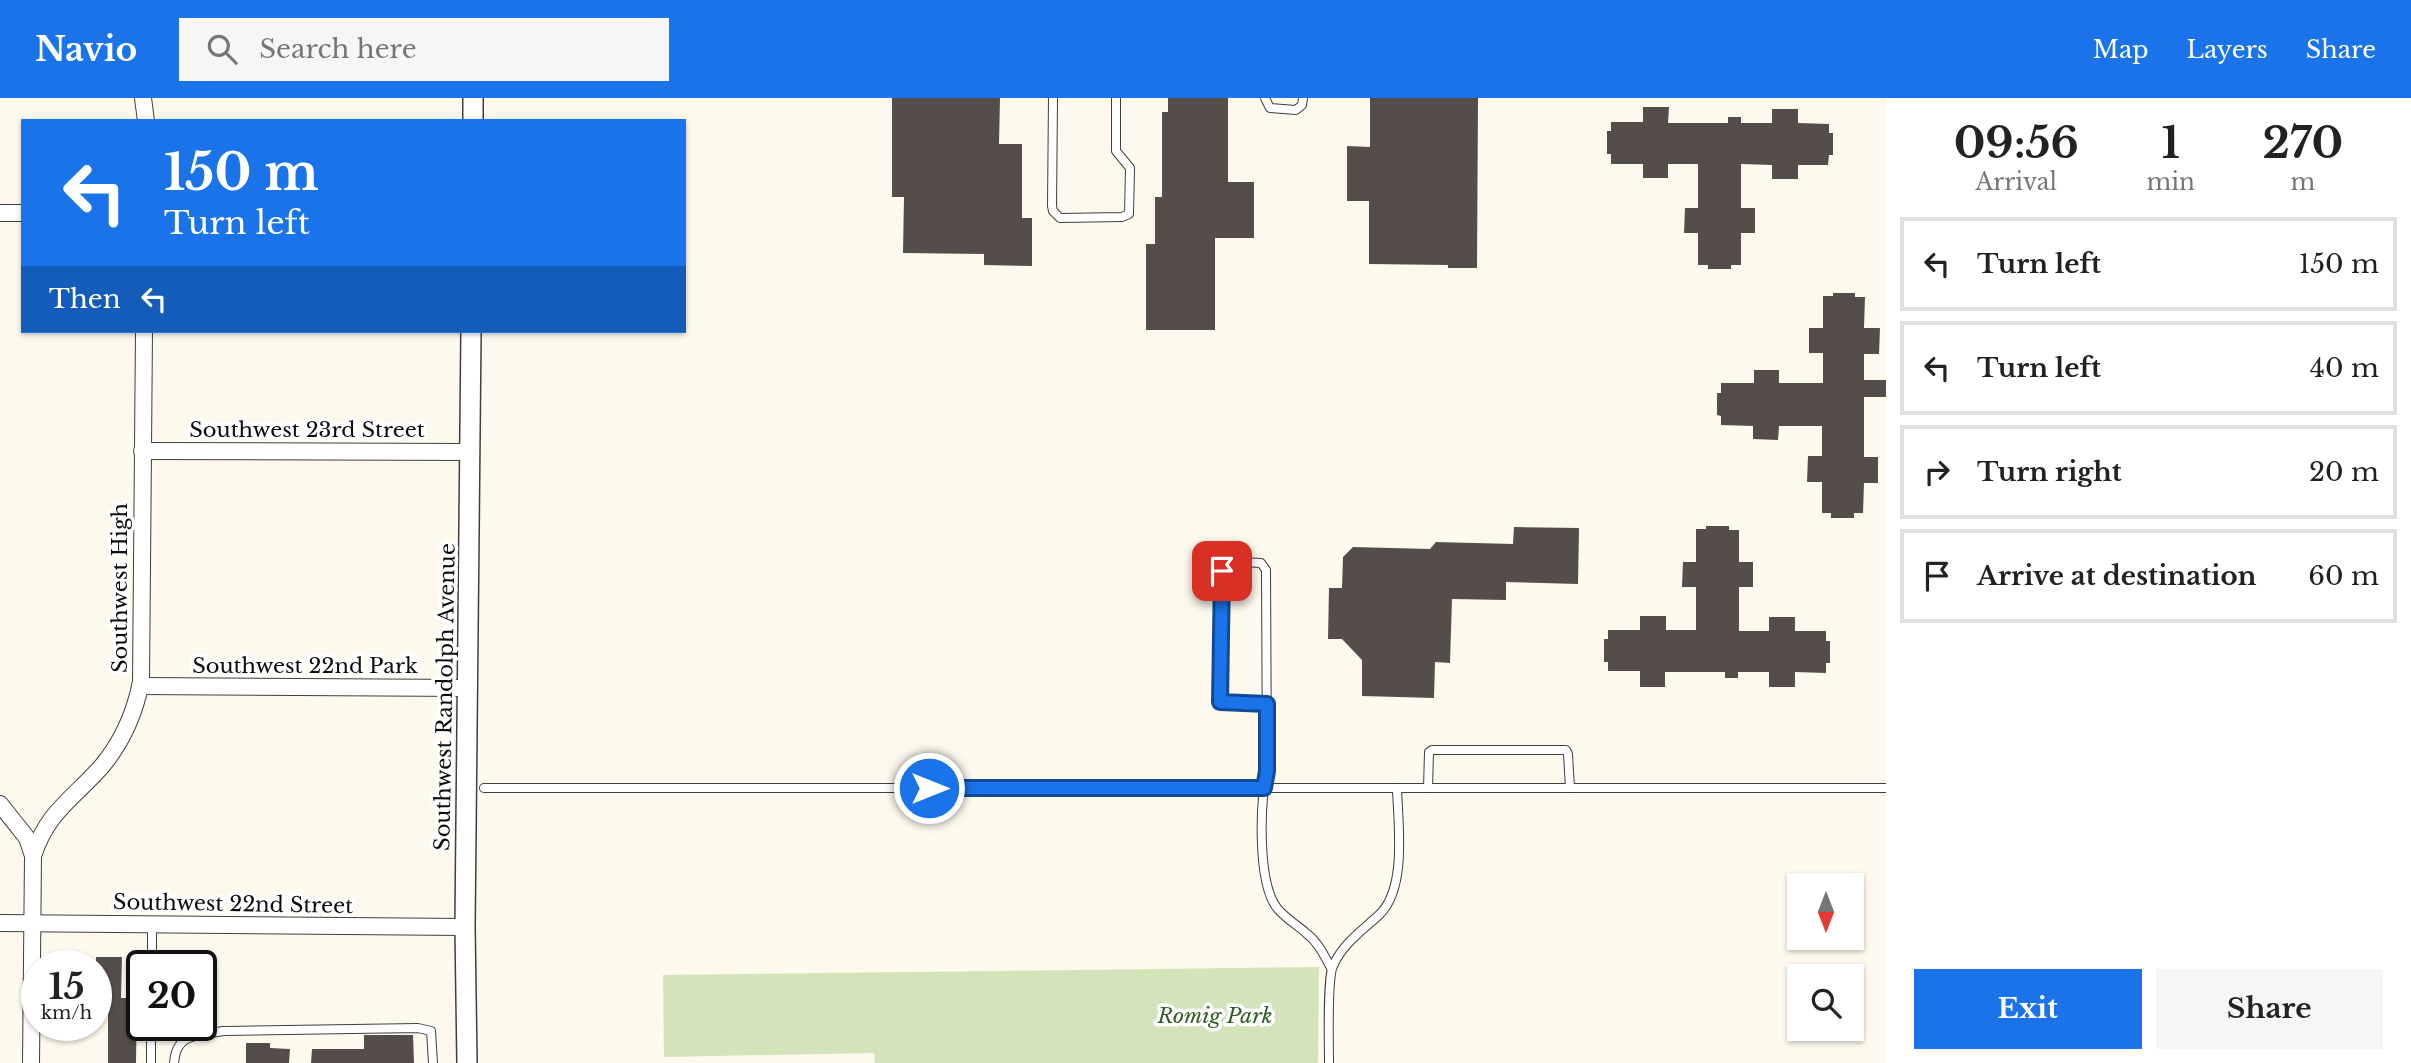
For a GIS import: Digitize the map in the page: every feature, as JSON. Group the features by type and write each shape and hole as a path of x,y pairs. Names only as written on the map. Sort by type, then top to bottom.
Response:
{"street":[{"path":"143,98 146,119"},
{"path":"473,98 473,119"},
{"path":"0,213 21,213"},
{"name":"Southwest High","path":"31,1063 33,856 39,837 54,814 113,752 132,714 140,686 144,333"},
{"name":"Southwest Randolph Avenue","path":"467,1063 465,927 471,333"},
{"name":"Southwest 23rd Street","path":"142,451 471,452"},
{"name":"Southwest 22nd Park","path":"140,686 469,688"},
{"path":"0,804 27,838 33,856"},
{"name":"Southwest 22nd Street","path":"0,923 465,927"}],"lane":[{"path":"1053,98 1052,206 1060,218 1122,217 1129,214 1130,168 1116,151 1116,98"},
{"path":"1265,98 1270,108 1296,110 1302,105 1303,98"},
{"path":"1267,704 1220,702 1222,571 1223,567 1241,562 1261,563 1266,570 1267,704 1267,771 1264,788 1263,863 1266,887 1279,911 1318,944 1331,968"},
{"path":"1428,788 1429,752 1432,750 1566,750 1569,754 1570,788"},
{"path":"484,788 1886,788"},
{"path":"1329,1063 1331,968 1344,946 1390,901 1395,887 1398,869 1397,788"},
{"path":"152,924 152,950"},
{"path":"174,1063 175,1050 181,1042 223,1031 418,1028 431,1031 433,1063"},
{"path":"151,1063 152,1041"}],"green space":[{"name":"Romig Park","path":"1319,967 1318,1063 875,1063 874,1053 664,1057 663,975"}],"building":[{"path":"892,98 1000,98 999,144 1022,144 1022,218 1032,218 1032,266 984,265 984,254 903,253 904,197 892,197"},
{"path":"1168,98 1228,98 1228,182 1254,182 1254,238 1215,238 1215,330 1146,330 1146,244 1155,244 1155,197 1162,197 1162,112 1168,112"},
{"path":"1370,98 1478,98 1477,268 1369,264 1369,201 1347,201 1347,146 1370,147"},
{"path":"1643,107 1669,107 1668,123 1728,123 1728,117 1741,117 1741,123 1772,123 1772,109 1798,109 1798,123 1829,124 1829,133 1833,133 1833,155 1829,155 1828,165 1798,165 1798,179 1772,179 1772,165 1741,164 1741,208 1755,208 1755,233 1741,233 1741,265 1731,265 1731,269 1708,269 1708,265 1698,265 1698,233 1684,233 1685,208 1698,208 1698,164 1668,164 1668,178 1643,178 1643,164 1611,164 1611,154 1607,154 1607,131 1611,131 1611,122 1643,122"},
{"path":"1833,293 1855,293 1855,297 1865,297 1864,328 1880,328 1879,354 1864,354 1864,380 1886,380 1886,397 1864,397 1864,457 1878,457 1878,483 1864,483 1863,513 1854,513 1854,518 1831,518 1831,513 1822,513 1822,482 1807,482 1808,456 1822,456 1822,426 1779,426 1778,440 1753,439 1753,426 1721,425 1721,416 1717,415 1717,393 1721,393 1721,383 1754,383 1754,370 1779,370 1779,383 1823,383 1823,353 1809,353 1809,328 1823,328 1823,296 1833,296"},
{"path":"1706,526 1729,526 1729,530 1739,530 1739,562 1753,562 1753,587 1739,587 1739,631 1769,631 1769,617 1795,617 1795,631 1826,631 1826,641 1830,641 1830,663 1826,663 1826,673 1795,672 1795,687 1769,687 1769,672 1738,672 1738,678 1725,678 1725,672 1665,672 1665,687 1640,687 1640,671 1608,671 1608,662 1604,662 1604,639 1608,639 1608,630 1640,630 1640,616 1666,616 1666,630 1696,630 1696,587 1682,587 1683,562 1696,562 1696,529 1706,529"},
{"path":"1514,527 1579,528 1578,584 1506,582 1506,600 1452,599 1450,663 1435,662 1434,698 1362,696 1362,660 1342,639 1328,639 1329,588 1342,588 1343,557 1353,547 1430,549 1436,542 1513,544"},
{"path":"112,957 122,957 121,998 126,998 126,1041 136,1041 136,1063 108,1063 108,1041 112,1041"},
{"path":"364,1035 413,1035 414,1063 311,1063 312,1049 364,1049"},
{"path":"246,1043 270,1043 270,1048 290,1049 289,1063 246,1063"}],"route":[{"path":"929,788 1264,788 1267,771 1267,704 1220,702 1222,571"}]}
